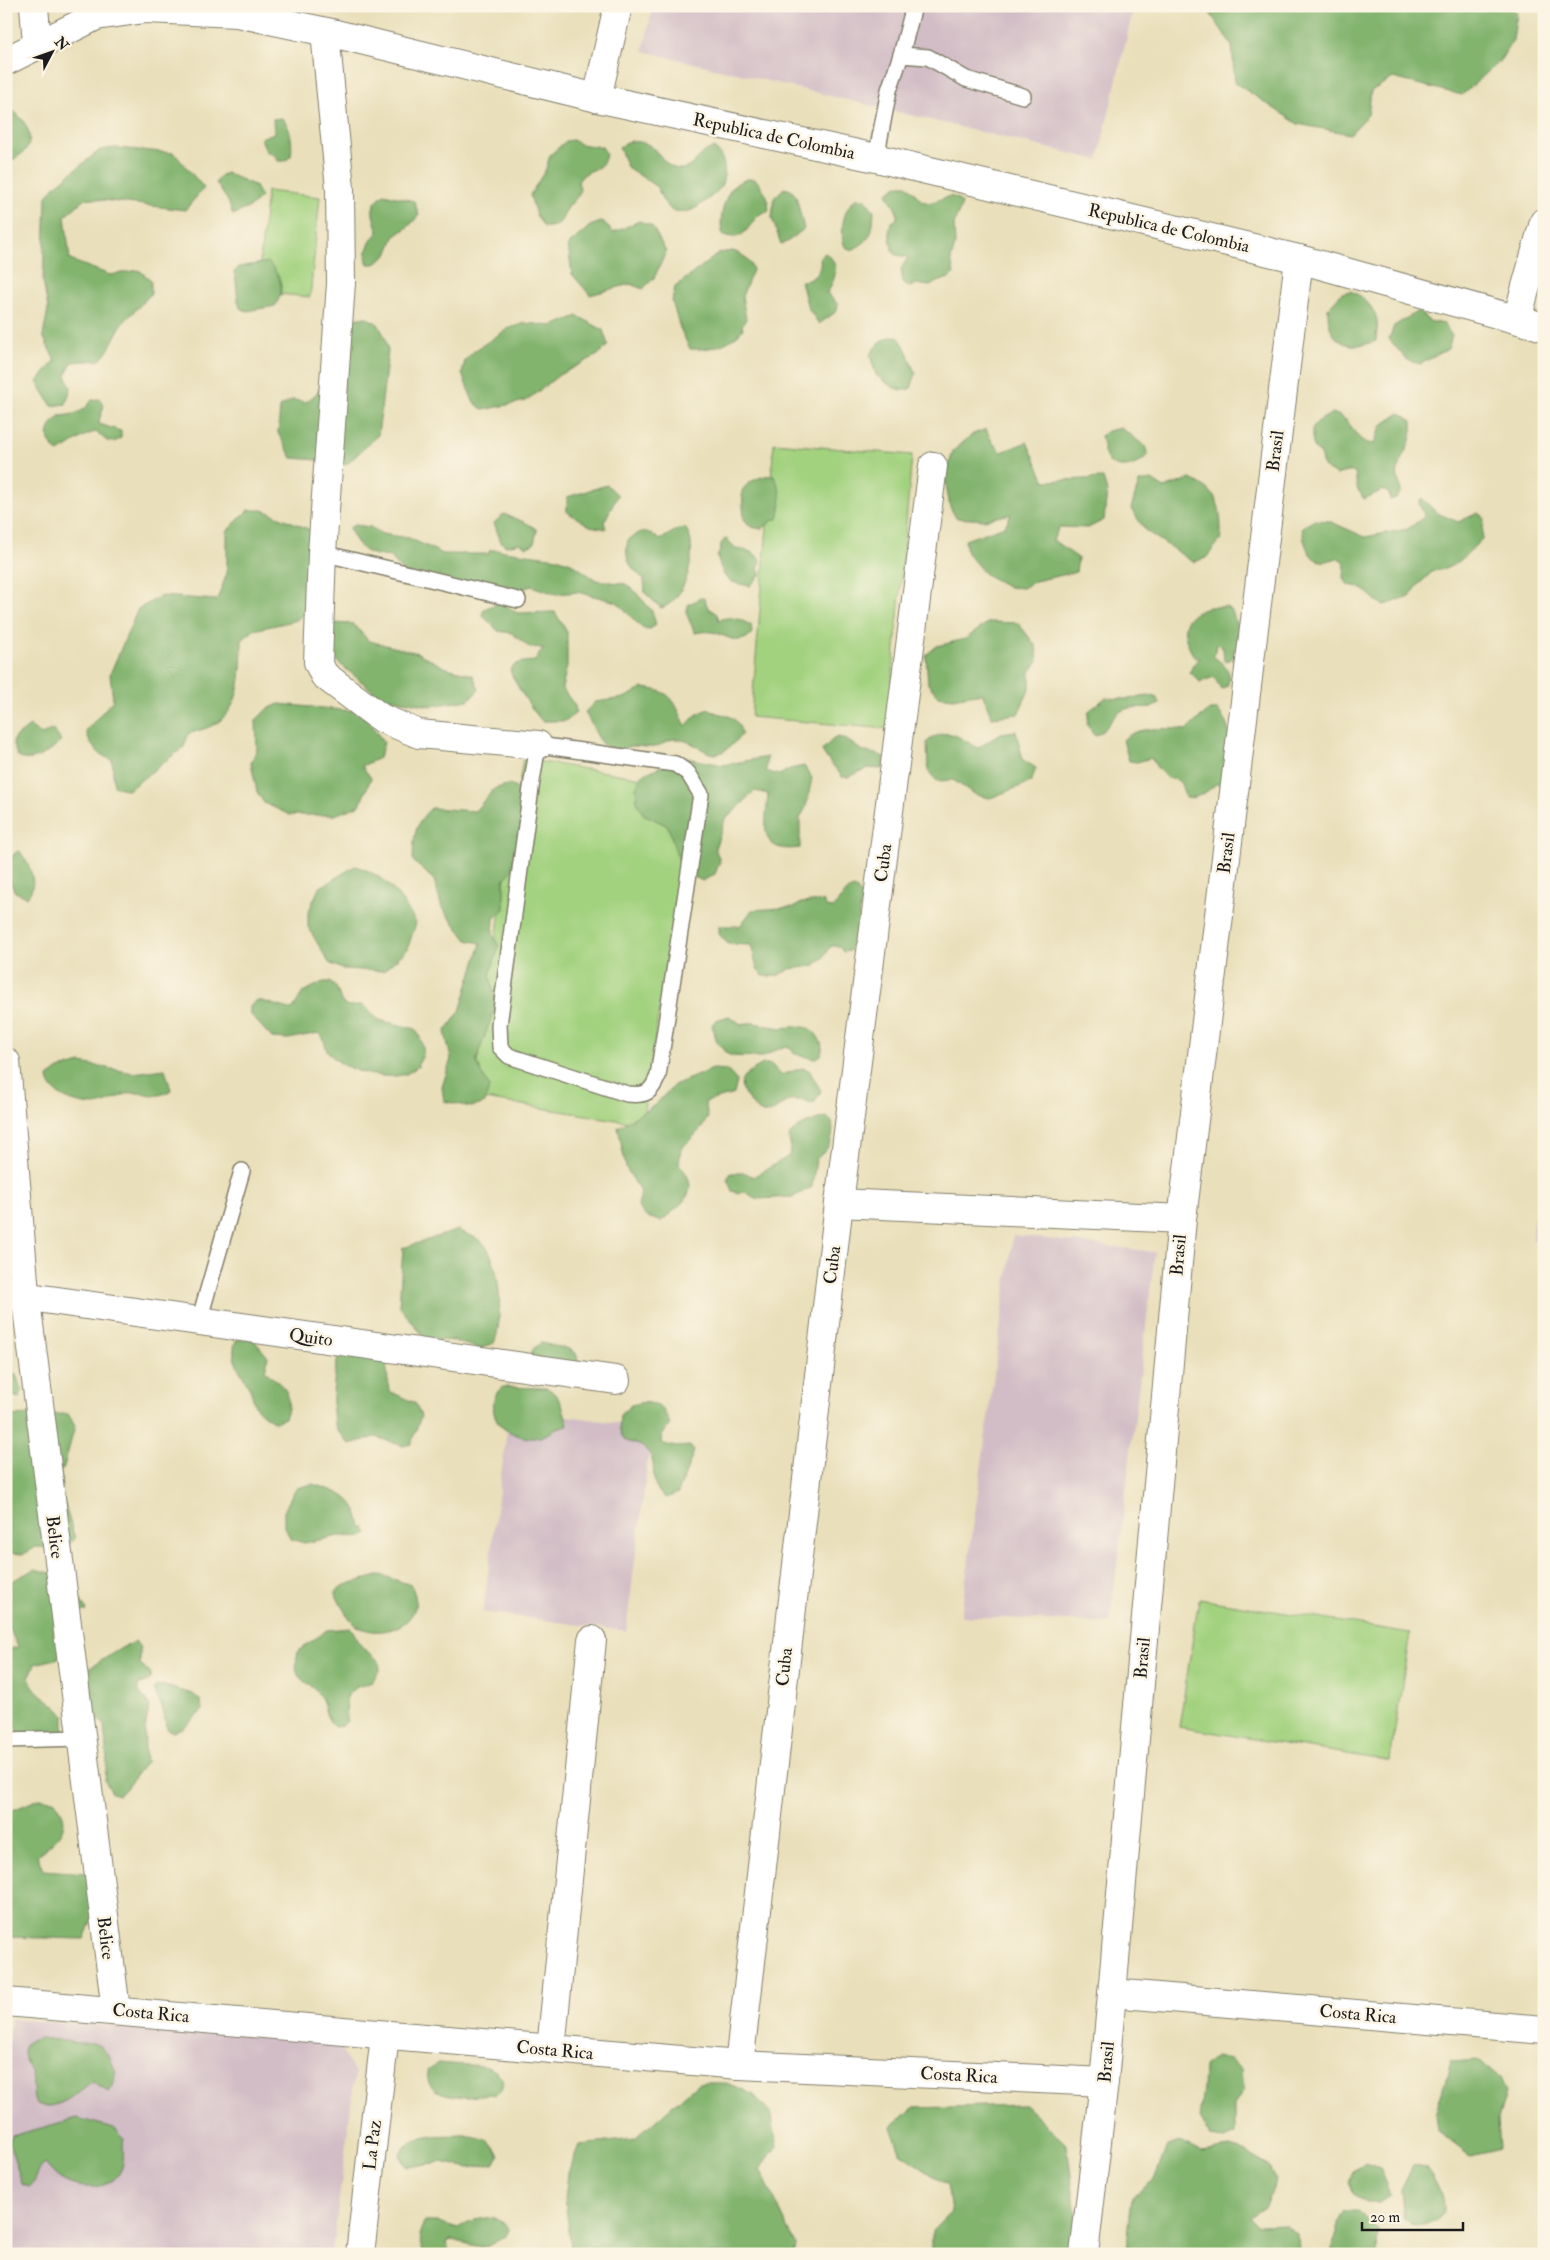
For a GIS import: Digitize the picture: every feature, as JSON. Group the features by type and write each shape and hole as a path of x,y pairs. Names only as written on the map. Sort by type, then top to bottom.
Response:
{"street":[{"path":"34,6 37,44"},
{"path":"597,98 618,6"},
{"name":"Republica de Colombia","path":"6,60 96,16 145,9 237,13 324,32 597,98 876,158 1299,259 1544,327"},
{"path":"324,32 340,189 341,283 322,553 318,662 324,675 381,718 419,734 538,745"},
{"path":"1517,319 1544,222"},
{"name":"Brasil","path":"1084,2254 1104,2082 1182,1219 1299,259"},
{"name":"Cuba","path":"739,2065 839,1203 933,466"},
{"name":"Belice","path":"6,1062 16,1296 81,1738 116,2010"},
{"path":"839,1203 1182,1219"},
{"name":"Quito","path":"16,1296 616,1380"},
{"path":"551,2049 592,1640"},
{"name":"Costa Rica","path":"1112,1993 1544,2030"},
{"name":"Costa Rica","path":"6,2002 739,2065 1104,2082"},
{"name":"La Paz","path":"360,2254 385,2035"}],"lane":[{"path":"876,158 889,90 901,55 914,6"},
{"path":"901,55 928,57 947,66 966,79 1023,96"},
{"path":"322,553 518,600"},
{"path":"538,745 675,764 688,773 701,794 658,1076 653,1088 640,1096 627,1094 510,1056 500,1047 500,1015 538,745"},
{"path":"199,1321 242,1171"},
{"path":"6,1740 81,1738"}],"shaded area":[{"path":"653,6 1134,6 1098,160 643,51"},
{"path":"1544,1145 1544,1241 1532,1240"},
{"path":"1013,1235 1155,1252 1110,1623 961,1616"},
{"path":"510,1408 652,1428 626,1631 483,1612"},
{"path":"11,2019 337,2041 355,2074 332,2254 6,2254 6,2051"}],"green space":[{"path":"1205,6 1510,6 1517,13 1513,40 1500,61 1462,95 1393,78 1371,91 1368,115 1350,134 1298,124 1235,83 1232,45"},
{"path":"7,108 17,114 25,123 29,141 24,151 6,164"},
{"path":"282,118 289,131 292,151 291,156 285,161 278,161 274,155 266,151 261,138 274,133 273,119"},
{"path":"573,140 579,144 602,147 606,153 605,160 598,167 581,177 578,182 579,193 561,221 555,226 544,227 536,215 530,195 546,169 550,155 566,141"},
{"path":"631,141 648,145 676,169 687,168 709,149 714,148 721,156 724,166 724,178 720,188 707,200 690,211 672,211 663,201 657,187 627,167 619,147"},
{"path":"116,148 174,153 204,188 185,210 86,198 65,216 70,260 110,275 139,270 151,280 151,294 121,325 107,352 100,360 72,362 66,375 71,388 66,404 52,406 37,382 55,361 43,336 48,309 43,281 46,198 55,186 100,150"},
{"path":"226,173 254,185 261,197 250,207 233,215 228,201 216,183 220,176"},
{"path":"747,179 755,179 761,186 767,199 768,212 759,215 741,235 736,237 724,236 721,218 727,197 734,186"},
{"path":"899,185 907,185 922,201 929,203 950,196 957,198 962,204 954,224 955,245 951,259 954,274 930,286 916,284 910,287 903,283 901,269 908,257 896,255 892,250 889,229 891,223 897,219 897,212 887,193"},
{"path":"784,188 791,190 796,196 804,229 787,242 781,244 772,218 774,198"},
{"path":"267,191 320,197 310,297 257,292"},
{"path":"384,194 414,201 419,215 409,226 394,237 387,255 375,264 368,264 366,255 368,247 378,232 373,215 373,207"},
{"path":"858,198 865,199 874,211 873,225 868,239 852,250 845,247 842,234 846,213"},
{"path":"603,221 613,233 639,221 652,226 666,252 654,278 643,289 630,284 590,295 572,274 568,245 590,226"},
{"path":"733,251 746,258 753,270 742,296 746,319 742,325 743,329 726,343 705,349 690,349 680,328 672,301 675,287 719,253"},
{"path":"825,253 834,262 835,267 834,277 827,293 838,304 837,311 819,324 808,308 801,281 814,277 819,270 820,257"},
{"path":"268,262 276,272 281,283 280,294 275,306 247,311 240,308 234,272 239,267"},
{"path":"1350,291 1363,299 1374,312 1377,323 1376,341 1365,344 1347,344 1340,341 1331,329 1328,308 1342,293"},
{"path":"1418,311 1429,321 1444,324 1452,336 1448,349 1420,364 1407,360 1389,339 1394,326"},
{"path":"578,316 603,330 608,345 598,355 559,375 526,401 483,410 473,401 462,374 465,360 474,351 509,328 525,323 552,326"},
{"path":"366,317 378,324 385,337 388,351 378,435 347,464 332,467 319,460 292,458 278,433 280,407 292,400 306,402 316,394 339,356 335,341 353,319"},
{"path":"897,336 906,350 916,374 911,388 906,390 892,387 876,375 870,355 881,341"},
{"path":"99,399 104,404 99,424 121,431 121,438 114,442 107,441 96,432 86,435 58,452 50,443 48,434 55,420 59,416 78,412 85,408 92,400"},
{"path":"1333,413 1347,421 1364,442 1374,444 1382,425 1400,413 1412,421 1410,440 1398,468 1401,492 1396,498 1390,500 1389,493 1383,490 1364,499 1357,488 1355,473 1349,471 1336,475 1323,467 1320,453 1314,449 1312,430 1316,423"},
{"path":"1121,428 1145,446 1148,455 1138,463 1126,467 1115,466 1110,462 1105,455 1101,436 1107,431"},
{"path":"986,429 992,442 1002,452 1027,442 1045,481 1103,478 1107,491 1104,520 1088,528 1059,527 1053,540 1078,558 1076,572 1035,581 1023,588 1009,587 985,574 967,553 965,540 1005,526 1011,514 984,520 956,518 950,507 945,479 953,451 973,434"},
{"path":"774,443 912,455 888,729 751,717"},
{"path":"774,475 779,487 780,497 778,519 774,519 762,529 751,527 744,519 742,491 744,487 756,479"},
{"path":"1190,479 1208,489 1217,503 1221,519 1221,539 1206,558 1193,562 1146,531 1131,509 1139,482 1152,480 1164,488"},
{"path":"607,485 618,495 604,522 606,529 590,526 567,512 567,497"},
{"path":"1422,498 1437,513 1458,522 1478,513 1484,518 1482,539 1455,564 1433,571 1418,585 1410,597 1384,605 1361,588 1348,585 1344,578 1345,562 1338,558 1325,561 1316,560 1309,552 1302,527 1315,520 1329,521 1365,537 1408,529 1425,516 1419,504"},
{"path":"248,510 263,510 318,533 326,590 297,620 254,630 242,640 241,674 236,696 232,706 217,723 188,734 184,747 128,790 114,786 112,760 95,749 86,731 113,700 110,674 138,609 161,596 217,600 227,573 227,531"},
{"path":"504,514 525,522 537,530 534,544 527,547 520,543 506,546 501,542 494,523"},
{"path":"355,525 370,527 382,534 409,538 443,554 488,554 490,550 497,550 557,558 571,563 596,580 626,584 632,588 652,611 656,625 650,629 642,628 617,602 578,592 556,594 531,586 498,598 403,573 391,557 374,555 361,547 349,528"},
{"path":"685,528 690,536 691,547 688,573 677,596 670,604 661,608 645,593 644,579 631,566 627,558 628,540 641,532 648,532 660,540 678,529"},
{"path":"726,538 736,549 753,553 761,562 758,568 760,575 750,586 727,579 722,571 717,557 721,544"},
{"path":"700,598 704,598 708,608 717,614 719,620 728,618 739,619 751,625 752,633 742,640 738,640 712,632 695,633 686,613 688,605"},
{"path":"498,603 504,604 517,613 555,612 567,632 567,666 562,688 575,706 576,713 565,721 542,721 515,682 510,670 512,667 518,663 535,661 543,648 529,647 512,633 498,631 482,615 484,609"},
{"path":"1209,607 1226,607 1232,611 1239,636 1238,648 1230,660 1224,661 1223,648 1218,643 1213,656 1229,672 1227,686 1221,689 1214,677 1200,682 1190,672 1201,656 1195,658 1186,637 1185,626 1193,615"},
{"path":"989,622 1018,623 1036,646 1038,661 1030,672 1030,688 1018,714 992,717 982,693 953,698 938,696 928,684 926,655 937,646 965,639"},
{"path":"330,623 353,624 369,641 418,653 444,667 473,675 479,690 468,700 431,706 380,697 339,663 322,635"},
{"path":"643,688 653,689 667,695 675,704 686,726 696,715 708,709 733,718 742,734 731,746 715,754 708,753 686,741 675,739 654,747 632,746 615,751 601,743 585,712 595,702 624,698"},
{"path":"1156,697 1160,704 1121,711 1095,736 1087,724 1089,711 1105,698 1127,699"},
{"path":"279,704 353,711 368,720 384,743 379,758 362,766 371,778 360,805 335,815 290,815 264,803 257,792 251,763 257,749 256,720 267,709"},
{"path":"1210,710 1218,710 1226,722 1235,754 1223,784 1216,784 1198,796 1185,798 1179,781 1163,774 1151,758 1137,762 1129,761 1123,740 1129,735 1153,729 1186,730"},
{"path":"30,726 42,735 52,729 61,740 41,756 29,759 18,757 13,745 14,738"},
{"path":"1016,731 1023,760 1036,768 1031,782 990,798 976,795 953,780 937,781 928,771 927,742 934,737 941,734 953,734 978,748 1001,733"},
{"path":"838,737 864,751 884,757 882,769 868,768 849,777 842,777 822,750"},
{"path":"681,757 723,765 767,757 766,771 779,775 790,769 804,766 812,778 806,807 800,818 800,848 786,849 776,846 770,841 766,826 768,794 755,791 725,820 715,848 720,861 715,874 703,881 694,877 679,859 668,826 643,814 637,802 636,788 642,775"},
{"path":"523,759 693,786 642,1124 472,1097"},
{"path":"509,784 522,792 527,806 512,866 514,869 504,879 504,909 494,919 493,934 499,947 490,974 496,1004 476,1061 489,1087 485,1103 471,1107 444,1101 442,1087 451,1059 445,1032 460,1011 481,943 467,940 442,908 434,880 413,861 414,839 421,820 431,808 475,811 494,789"},
{"path":"19,850 29,866 33,879 31,891 27,897 15,892 6,874 8,859"},
{"path":"355,866 366,870 384,881 398,896 416,923 407,950 383,971 342,969 329,963 308,927 308,913 319,888"},
{"path":"853,888 859,891 862,897 856,936 850,951 843,952 839,946 831,946 823,958 813,966 790,969 777,976 763,976 758,971 751,945 728,944 719,934 719,926 740,926 752,910 795,907 801,903 823,901 826,907 833,908 847,891"},
{"path":"323,982 330,982 336,987 342,1003 348,1006 363,1005 379,1020 416,1029 423,1047 423,1056 417,1064 419,1066 406,1074 397,1076 364,1073 335,1059 327,1050 319,1033 288,1039 272,1038 250,1014 250,1007 255,1001 262,1001 292,1010 303,992"},
{"path":"729,1016 741,1024 755,1023 781,1028 804,1027 809,1029 814,1032 820,1041 821,1055 815,1059 795,1054 790,1048 783,1047 762,1057 732,1056 726,1053 717,1042 712,1025 716,1020"},
{"path":"81,1063 133,1073 165,1069 171,1090 160,1095 130,1093 98,1105 72,1101 64,1098 53,1089 48,1077 59,1069"},
{"path":"763,1064 771,1064 781,1075 802,1068 809,1070 821,1091 814,1103 791,1100 771,1112 763,1113 758,1111 746,1096 741,1085 742,1080 749,1072"},
{"path":"713,1069 727,1070 737,1081 734,1094 705,1102 708,1117 701,1129 681,1149 679,1164 686,1173 690,1189 683,1202 661,1221 646,1217 638,1207 641,1192 626,1168 618,1127 655,1105 674,1085"},
{"path":"827,1117 832,1122 832,1139 828,1147 816,1159 812,1187 793,1197 757,1199 745,1192 732,1191 727,1179 731,1173 746,1173 753,1177 789,1156 791,1149 789,1137 791,1134 812,1121"},
{"path":"458,1230 482,1242 488,1250 497,1275 500,1306 497,1333 494,1343 480,1349 454,1341 426,1339 399,1306 403,1248"},
{"path":"253,1339 268,1357 265,1371 286,1390 288,1395 289,1402 285,1418 275,1422 256,1407 248,1385 235,1361 234,1348 236,1340"},
{"path":"541,1343 569,1349 576,1353 580,1367 530,1367 531,1353"},
{"path":"379,1350 386,1362 389,1391 415,1403 421,1416 411,1444 403,1446 376,1437 349,1444 336,1428 333,1405 336,1366 340,1351"},
{"path":"6,1363 17,1377 22,1392 19,1398 6,1394"},
{"path":"503,1387 547,1388 559,1399 568,1425 543,1436 532,1438 506,1430 496,1418 493,1407 495,1396"},
{"path":"645,1402 661,1409 666,1414 670,1424 662,1436 661,1443 675,1447 690,1446 694,1451 678,1493 666,1498 656,1487 652,1458 649,1453 639,1445 629,1442 621,1435 620,1415 631,1405"},
{"path":"68,1414 75,1426 63,1470 60,1468 62,1495 75,1539 64,1548 36,1547 24,1554 6,1553 6,1416"},
{"path":"312,1484 345,1497 355,1508 361,1527 365,1528 368,1534 362,1537 339,1536 304,1543 291,1539 284,1527 284,1512 292,1494 297,1488"},
{"path":"35,1569 62,1576 72,1586 87,1611 75,1612 75,1648 56,1659 35,1664 29,1678 36,1690 64,1715 64,1730 55,1742 20,1737 6,1708 6,1650 18,1647 10,1630 7,1616 6,1584"},
{"path":"381,1575 411,1585 415,1598 414,1610 409,1619 400,1626 389,1630 366,1630 356,1625 349,1618 335,1592 343,1586"},
{"path":"1199,1599 1410,1633 1390,1761 1179,1727"},
{"path":"351,1628 362,1647 379,1661 380,1669 372,1682 355,1688 349,1693 346,1700 347,1721 342,1726 335,1727 326,1714 320,1696 298,1675 296,1662 298,1651 327,1630"},
{"path":"136,1642 140,1648 140,1664 151,1673 150,1680 138,1685 139,1692 150,1706 145,1735 146,1763 119,1795 112,1793 105,1781 107,1759 104,1724 88,1711 88,1669 123,1647"},
{"path":"161,1685 193,1694 201,1701 202,1711 184,1727 173,1732 167,1729 162,1707 154,1690 155,1687"},
{"path":"39,1799 54,1800 60,1809 64,1824 58,1837 37,1855 43,1870 87,1873 100,1899 84,1939 6,1937 6,1813"},
{"path":"41,2038 93,2043 100,2046 110,2058 116,2072 108,2092 93,2081 73,2096 58,2104 43,2106 35,2103 32,2075 23,2051 27,2042"},
{"path":"1215,2057 1229,2060 1241,2068 1243,2091 1235,2104 1235,2134 1224,2139 1210,2137 1199,2118 1204,2067"},
{"path":"1478,2060 1500,2079 1506,2093 1498,2120 1500,2149 1471,2156 1437,2130 1435,2115 1451,2062"},
{"path":"439,2063 490,2068 495,2070 501,2077 502,2087 496,2095 464,2097 442,2093 430,2085 427,2070"},
{"path":"698,2083 727,2083 754,2095 772,2116 777,2146 760,2169 796,2245 793,2254 572,2254 565,2200 568,2173 579,2145 635,2139"},
{"path":"1025,2105 1067,2145 1081,2254 932,2254 932,2231 951,2212 947,2185 901,2154 891,2127 912,2108"},
{"path":"77,2118 114,2128 124,2138 123,2163 118,2175 105,2185 96,2187 78,2186 69,2184 59,2178 45,2164 40,2169 32,2185 29,2187 22,2184 9,2142 12,2136"},
{"path":"465,2135 482,2138 490,2142 499,2157 494,2164 469,2168 442,2162 407,2167 400,2155 411,2142 419,2139"},
{"path":"1180,2142 1202,2152 1230,2148 1245,2152 1270,2167 1277,2180 1265,2206 1249,2217 1259,2226 1287,2225 1298,2234 1299,2254 1126,2254 1132,2197 1154,2180 1167,2146"},
{"path":"1366,2163 1380,2168 1391,2194 1381,2202 1367,2202 1354,2195 1349,2182 1354,2169"},
{"path":"1413,2166 1427,2168 1441,2192 1444,2207 1444,2211 1439,2218 1422,2225 1412,2224 1404,2219 1401,2190"},
{"path":"1344,2211 1358,2211 1378,2231 1377,2254 1330,2254 1337,2237 1337,2224"},
{"path":"492,2217 505,2224 509,2230 506,2236 488,2246 481,2247 452,2240 446,2242 448,2249 453,2254 424,2254 419,2235 424,2222 438,2222 458,2228 470,2221"}]}
